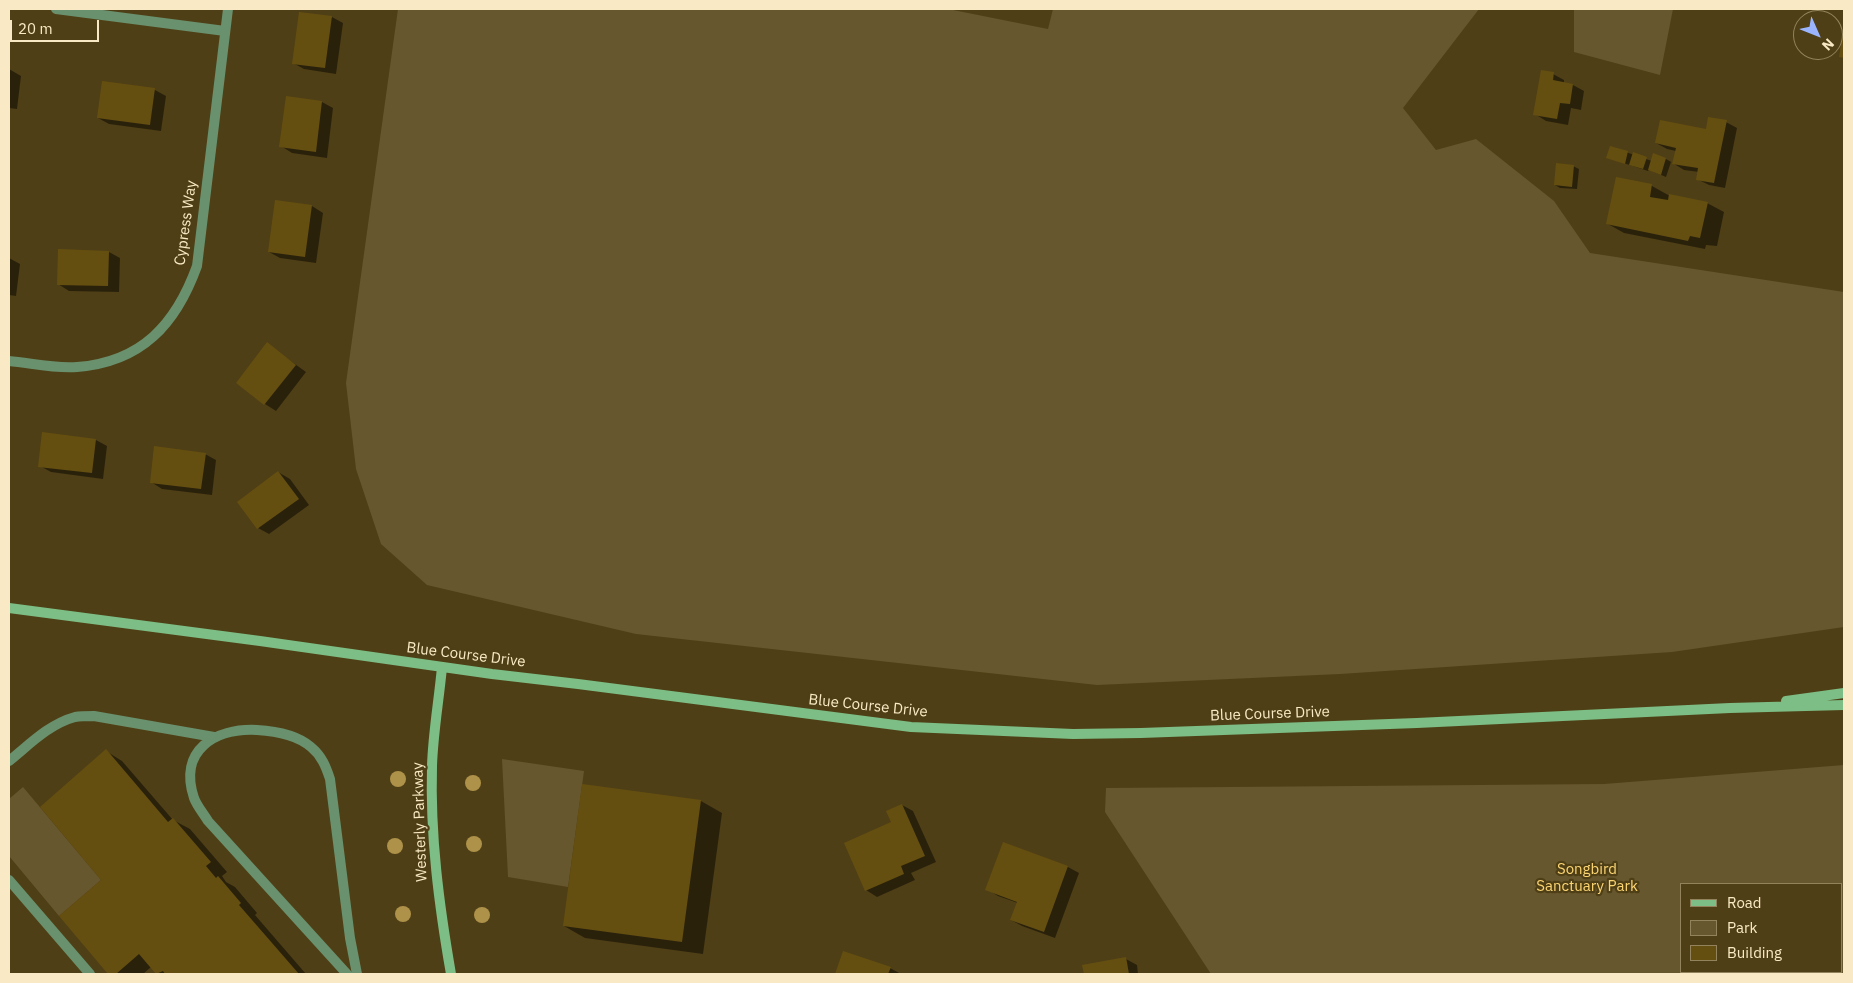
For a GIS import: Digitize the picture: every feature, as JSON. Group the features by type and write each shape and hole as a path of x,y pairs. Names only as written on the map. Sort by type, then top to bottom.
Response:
{"main road":[{"name":"Blue Course Drive","path":"9,608 442,667 902,726 1064,734 1141,733 1417,723 1730,708 1844,705"},
{"name":"Westerly Parkway","path":"442,667 432,764 432,817 440,908 452,974"},
{"name":"Blue Course Drive","path":"1730,708 1844,693"}],"street":[{"path":"56,9 225,31"},
{"name":"Cypress Way","path":"9,361 75,368 123,357 142,346 176,312 188,290 197,266 228,9"},
{"path":"9,760 40,735 59,723 76,717 94,716 214,737"},
{"path":"346,974 208,821 195,799 191,783 192,766 198,750 214,737 240,729 269,731 291,736 311,747 323,761 330,779 356,974"},
{"path":"9,880 90,974"}],"green space":[{"path":"398,9 948,9 1048,29 1053,9 1479,9 1403,108 1436,150 1476,139 1554,201 1590,253 1844,292 1844,627 1672,652 1340,674 1097,685 636,634 427,585 381,544 356,469 346,383"},
{"path":"1574,9 1673,9 1660,75 1574,52"},
{"path":"502,759 584,771 568,887 508,877"},
{"name":"Songbird Sanctuary Park","path":"1844,765 1844,974 1211,974 1105,812 1106,788 1604,784"},
{"path":"23,787 101,880 59,916 9,856 9,799"}],"building":[{"path":"299,12 332,16 325,68 292,64"},
{"path":"1843,33 1844,33 1843,58"},
{"path":"1541,70 1554,72 1553,80 1573,84 1570,104 1560,103 1557,119 1533,115"},
{"path":"102,81 155,88 150,125 97,118"},
{"path":"286,96 322,101 316,152 279,147"},
{"path":"1708,117 1727,120 1714,183 1696,180 1698,168 1672,164 1676,148 1655,143 1660,120 1706,129"},
{"path":"1610,146 1628,151 1625,164 1606,158"},
{"path":"1633,152 1647,157 1643,169 1629,165"},
{"path":"1653,153 1666,158 1661,175 1648,170"},
{"path":"1556,163 1574,165 1572,187 1554,185"},
{"path":"1616,177 1652,184 1650,197 1668,200 1669,194 1708,202 1700,238 1690,236 1688,241 1606,224"},
{"path":"275,200 312,205 305,257 268,252"},
{"path":"58,249 109,251 108,286 57,285"},
{"path":"267,342 296,365 264,405 236,383"},
{"path":"42,432 96,439 92,473 38,467"},
{"path":"154,446 206,453 201,489 150,483"},
{"path":"278,471 299,499 257,529 237,502"},
{"path":"106,749 168,822 173,818 211,862 206,866 216,878 218,876 241,903 239,905 299,974 165,974 163,971 156,974 139,954 116,974 108,974 59,916 101,880 40,807"},
{"path":"582,784 701,800 682,942 563,926"},
{"path":"902,804 925,856 901,866 904,874 865,891 844,843 891,822 886,811"},
{"path":"1003,842 1068,866 1044,932 1010,920 1017,902 985,890"},
{"path":"843,951 891,967 888,974 835,974"},
{"path":"1126,957 1129,974 1084,974 1082,965"}]}
